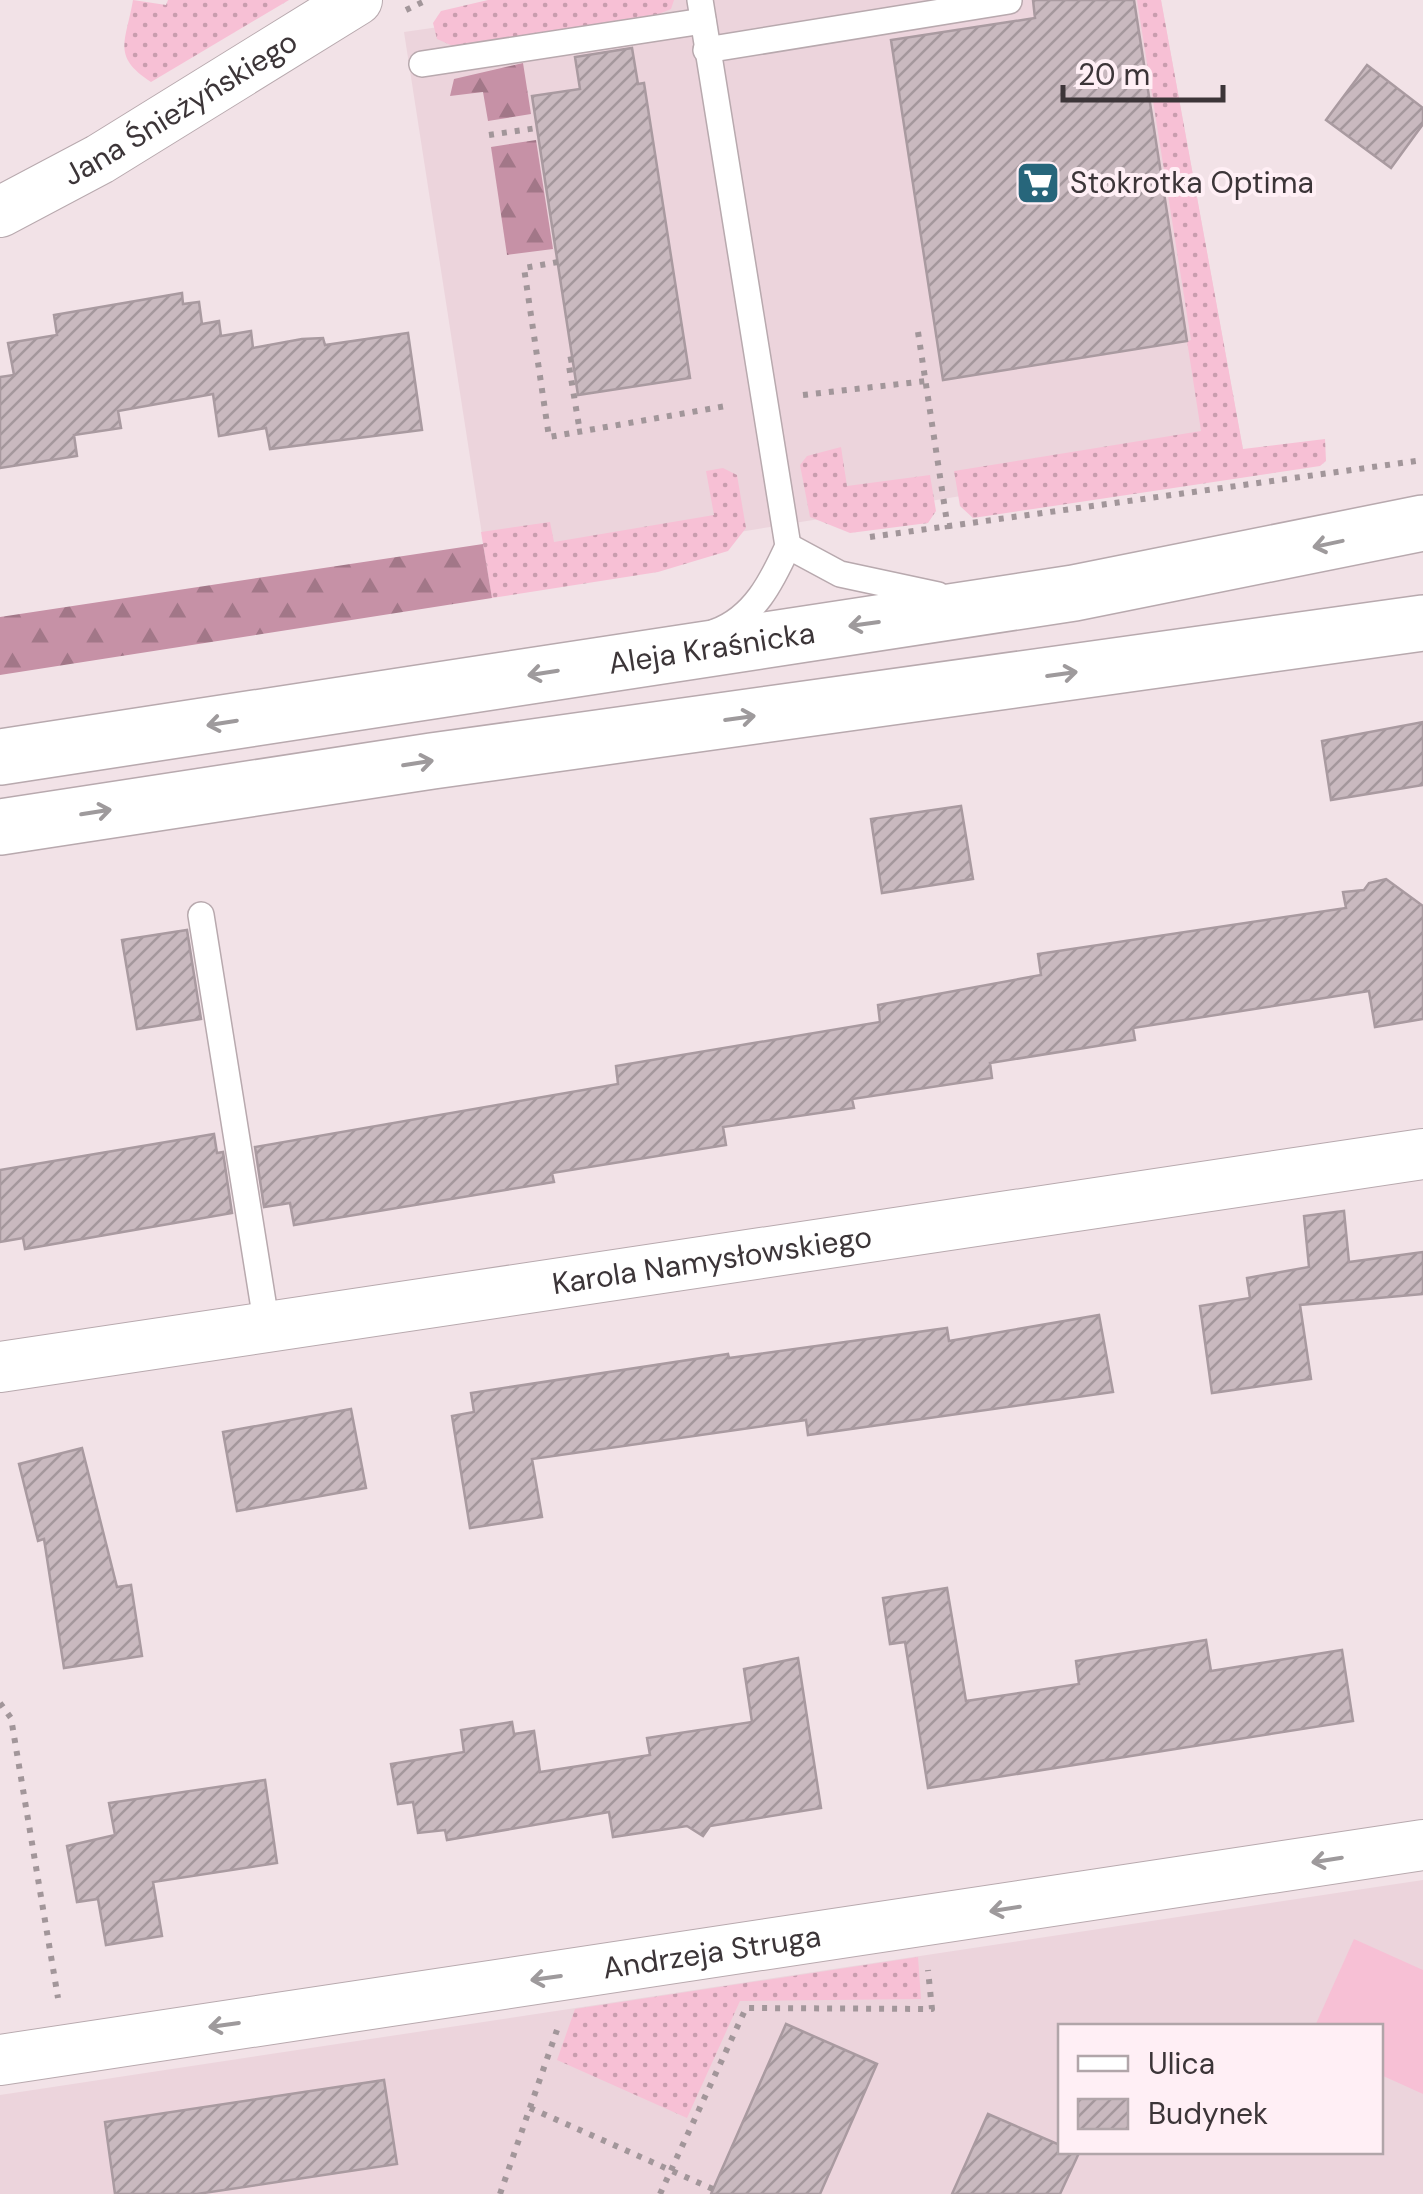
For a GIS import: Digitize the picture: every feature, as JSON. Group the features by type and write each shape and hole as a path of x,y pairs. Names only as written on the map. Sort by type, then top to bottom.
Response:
{"main road":[{"name":"Aleja Kraśnicka","path":"0,757 995,605 1198,570 1423,523"},
{"path":"0,827 432,760 1423,623"}],"street":[{"name":"Jana Śnieżyńskiego","path":"0,212 100,159 357,0"},
{"name":"Karola Namysłowskiego","path":"0,1366 1423,1154"},
{"name":"Andrzeja Struga","path":"0,2060 1423,1845"}],"lane":[{"path":"706,50 1008,1"},
{"path":"422,64 701,10 788,546 773,579 753,607 729,627 644,658"},
{"path":"788,546 840,574 995,605"},
{"path":"201,915 267,1327"}],"path":[{"path":"490,135 537,128"},
{"path":"558,262 524,268 549,437 762,400 926,381"},
{"path":"918,332 948,528"},
{"path":"573,358 568,360 580,432"},
{"path":"853,539 1423,460"},
{"path":"0,1703 11,1718 66,2048"},
{"path":"660,2194 746,2008 932,2008 927,1956"},
{"path":"530,2108 714,2189"}],"shaded area":[{"path":"133,0 166,5 168,0 289,0 151,82 130,64 124,47"},
{"path":"488,0 674,0 671,9 659,14 453,46 437,39 433,23 441,11"},
{"path":"628,0 1161,0 1243,450 488,573 404,32"},
{"path":"1137,0 1161,0 1243,449 1325,439 1326,461 1320,466 973,518 960,506 954,471 1201,431 1187,341 1191,340"},
{"path":"841,447 847,486 930,475 936,511 928,523 850,533 810,517 800,465 807,456"},
{"path":"723,468 737,475 746,528 728,551 658,572 492,598 481,532 550,522 554,542 714,515 706,471"},
{"path":"1423,1880 1423,2194 0,2194 0,2095"},
{"path":"1354,1939 1423,1970 1423,2094 1383,2076 1383,2024 1316,2024"},
{"path":"918,1957 921,1999 740,2001 687,2118 557,2060 575,2009"}],"green space":[{"path":"523,63 531,114 488,121 483,92 450,96 454,79"},
{"path":"536,140 553,249 507,255 491,147"},
{"path":"483,544 492,598 0,675 0,617"}],"building":[{"name":"Stokrotka Optima","path":"1033,0 1134,0 1187,341 943,380 891,40 1035,18"},
{"path":"632,48 638,84 644,83 690,378 578,395 532,96 580,89 575,57"},
{"path":"1367,65 1423,108 1423,124 1391,168 1326,120"},
{"path":"182,293 183,304 199,302 202,324 219,321 221,336 251,331 253,348 302,339 323,338 325,345 408,333 422,430 270,449 266,428 219,436 213,394 118,411 121,428 74,435 77,456 0,468 0,377 14,375 8,343 57,335 54,315"},
{"path":"1423,722 1423,785 1331,800 1322,741"},
{"path":"961,806 973,879 882,893 871,819"},
{"path":"1386,879 1423,906 1423,1019 1375,1027 1369,991 1133,1028 1135,1040 990,1063 992,1078 852,1099 854,1108 723,1127 726,1145 552,1173 554,1182 294,1225 290,1203 264,1207 255,1147 618,1084 616,1066 880,1022 878,1005 1041,975 1038,954 1346,908 1343,892 1364,890 1369,883"},
{"path":"187,930 201,1019 137,1029 122,940"},
{"path":"214,1134 217,1153 223,1152 232,1213 25,1249 23,1238 0,1242 0,1170"},
{"path":"1344,1211 1349,1262 1423,1252 1423,1294 1300,1305 1311,1379 1212,1393 1200,1306 1250,1298 1247,1278 1309,1267 1304,1216"},
{"path":"1099,1315 1113,1392 808,1435 806,1420 532,1459 542,1517 470,1528 452,1416 474,1412 471,1393 728,1354 729,1358 947,1328 949,1341"},
{"path":"351,1409 366,1488 237,1511 223,1432"},
{"path":"82,1448 117,1587 131,1585 142,1656 64,1668 44,1539 38,1541 19,1464"},
{"path":"947,1588 966,1701 1079,1684 1076,1661 1206,1640 1211,1671 1342,1650 1353,1721 928,1788 905,1642 890,1644 883,1598"},
{"path":"798,1658 821,1808 710,1826 703,1836 687,1826 613,1837 609,1812 447,1840 445,1830 418,1833 413,1802 398,1804 391,1764 464,1752 461,1730 512,1722 514,1734 534,1731 540,1772 650,1755 647,1738 752,1722 744,1669"},
{"path":"265,1780 277,1863 153,1882 162,1936 106,1945 98,1899 77,1902 67,1846 115,1835 109,1803"},
{"path":"786,2024 877,2064 820,2194 711,2194"},
{"path":"384,2080 397,2164 197,2194 115,2194 105,2122"},
{"path":"988,2114 1058,2144 1058,2154 1079,2154 1060,2194 952,2194"}],"place":[{"name":"Stokrotka Optima","path":"1038,183"}]}
